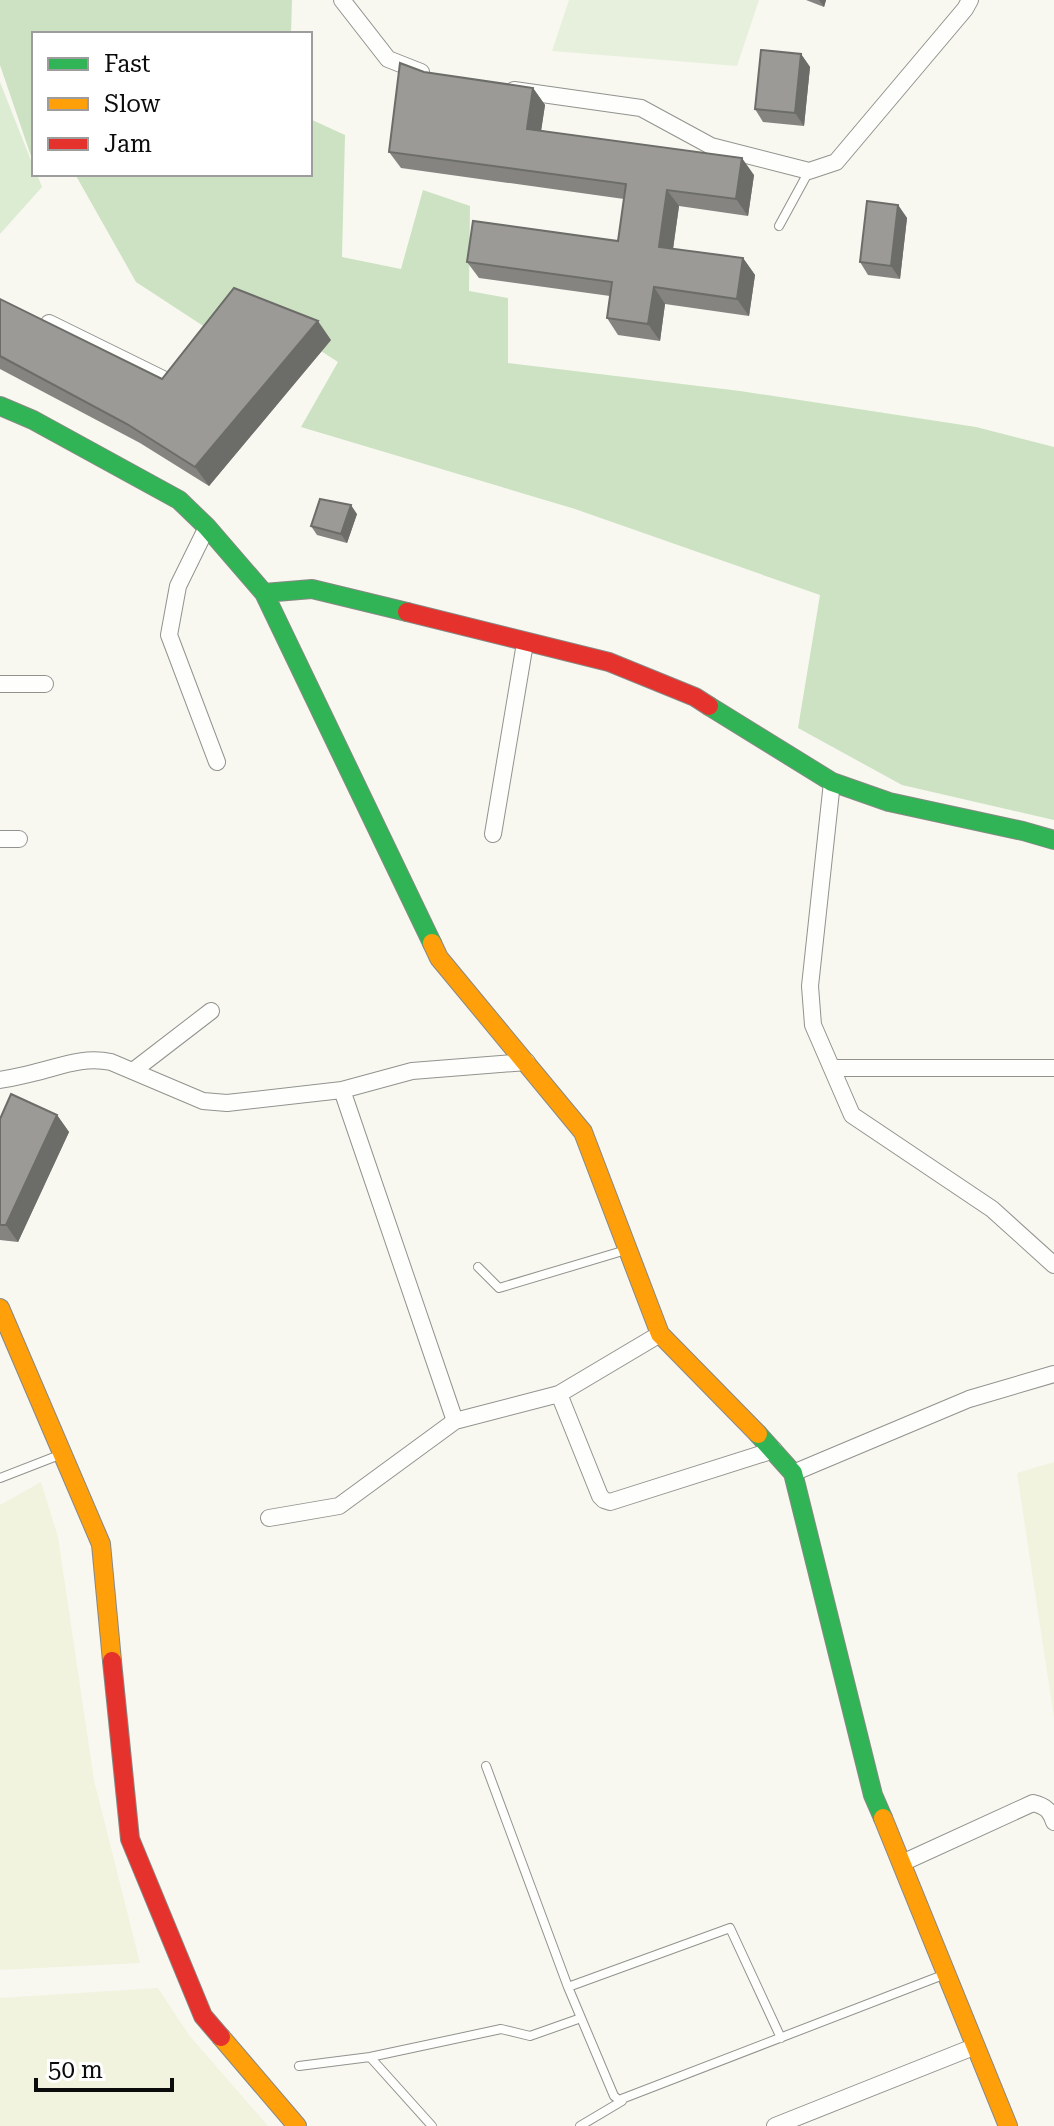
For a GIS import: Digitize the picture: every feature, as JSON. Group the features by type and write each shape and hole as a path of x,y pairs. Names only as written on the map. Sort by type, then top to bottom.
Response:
{"main road":[{"path":"0,406 33,420 179,500 207,527 264,593 439,958 583,1132 660,1334 793,1473 873,1795 1008,2126"},
{"path":"264,593 312,589 609,662 695,697 832,782 889,802 1054,840"},
{"path":"0,1308 101,1544 130,1839 203,2016 297,2126"}],"street":[{"path":"342,0 388,59 438,78"},
{"path":"501,88 641,108 711,146 809,171 836,162 970,0"},
{"path":"28,313 169,382"},
{"path":"207,527 178,586 169,635 217,762"},
{"path":"493,834 525,643"},
{"path":"0,684 45,684"},
{"path":"832,782 810,986 813,1025 852,1115 992,1209 1054,1265"},
{"path":"0,839 19,839"},
{"path":"133,1071 211,1011"},
{"path":"0,1080 82,1060 99,1059 203,1101 255,1101 342,1090 412,1071 527,1062"},
{"path":"832,1068 1054,1068"},
{"path":"342,1090 455,1421"},
{"path":"269,1518 339,1506 455,1421 559,1394 660,1334"},
{"path":"793,1473 969,1399 1054,1374"},
{"path":"559,1394 600,1496 610,1502 774,1450"},
{"path":"902,1863 1033,1803 1045,1806 1054,1822"},
{"path":"775,2126 976,2046"}],"lane":[{"path":"779,226 809,171"},
{"path":"478,1267 499,1288 627,1250"},
{"path":"0,1478 62,1454"},
{"path":"486,1766 568,1987 614,2096 619,2100 947,1974"},
{"path":"568,1987 730,1928 781,2038"},
{"path":"299,2066 370,2057 501,2029 530,2036 581,2018"},
{"path":"370,2057 432,2126"},
{"path":"580,2126 627,2098"}],"green space":[{"path":"0,0 292,0 291,32 32,32 32,159 0,65"},
{"path":"569,0 759,0 737,66 552,51"},
{"path":"0,82 32,163 32,176 38,176 42,187 0,234"},
{"path":"312,120 345,135 342,257 401,269 423,190 470,206 469,291 508,298 508,363 740,391 976,427 1054,447 1054,820 902,785 798,728 820,595 575,509 301,427 338,362 248,304 214,333 136,282 76,176 312,176"},
{"path":"1054,1462 1054,1718 1017,1473"},
{"path":"41,1482 58,1537 94,1780 140,1963 0,1970 0,1505"},
{"path":"158,1988 189,2035 268,2126 0,2126 0,1998"}],"building":[{"path":"761,50 801,54 795,113 755,109"},
{"path":"400,63 424,72 533,88 527,129 742,158 736,199 667,190 659,247 743,258 737,299 654,287 648,324 607,318 612,282 467,262 473,221 618,241 626,184 389,152"},
{"path":"867,201 898,205 891,266 860,262"},
{"path":"234,288 318,321 195,467 127,424 0,356 0,299 162,379"},
{"path":"320,499 351,505 341,534 311,526"},
{"path":"11,1094 57,1115 6,1225 0,1225 0,1119"}],"traffic: fast":[{"path":"0,406 33,420 179,500 207,527 264,593 312,589 407,612"},
{"path":"264,593 432,943"},
{"path":"709,706 832,782 889,802 1054,840"},
{"path":"758,1434 793,1473 873,1795 883,1818"}],"traffic: slow":[{"path":"432,943 439,958 583,1132 660,1334 758,1434"},
{"path":"0,1308 101,1544 112,1661"},
{"path":"883,1818 1008,2126"},
{"path":"221,2037 297,2126"}],"traffic: jam":[{"path":"407,612 609,662 695,697 709,706"},
{"path":"112,1661 130,1839 203,2016 221,2037"}]}
